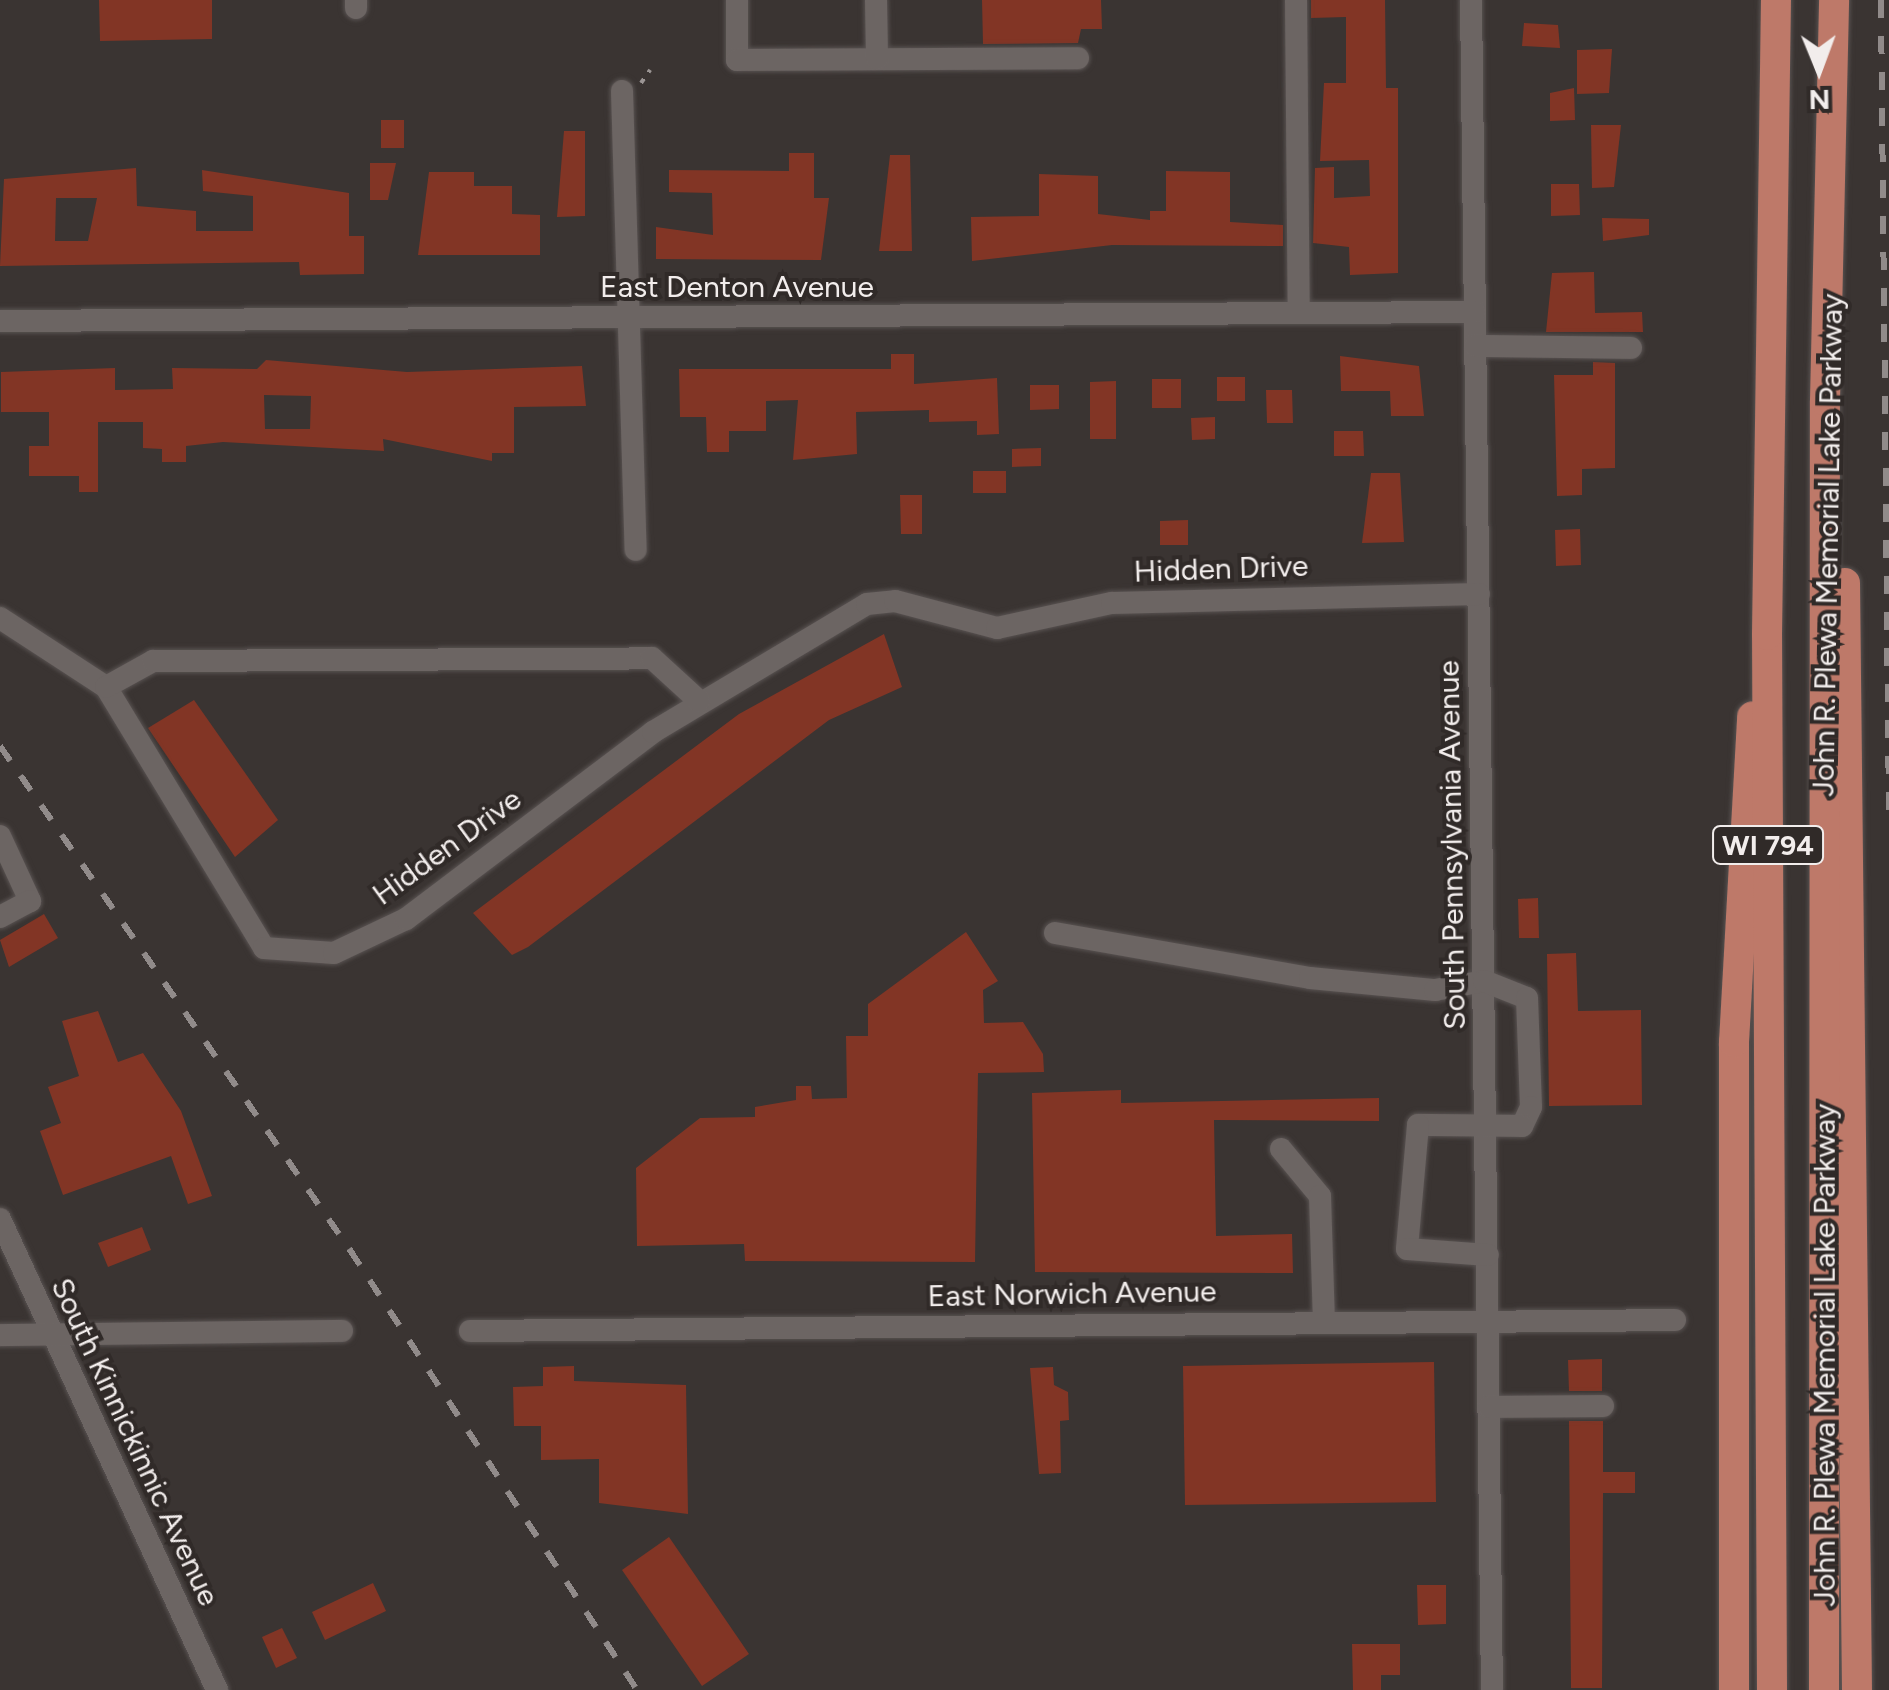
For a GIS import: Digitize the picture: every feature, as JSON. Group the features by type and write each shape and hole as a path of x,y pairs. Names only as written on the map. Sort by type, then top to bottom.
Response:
{"main road":[{"name":"John R. Plewa Memorial Lake Parkway","path":"1772,1690 1768,635 1776,0"},
{"name":"John R. Plewa Memorial Lake Parkway","path":"1824,1690 1834,0"},
{"path":"1831,323 1843,414 1857,1690"},
{"path":"1734,1690 1736,986 1748,737 1768,635"}],"street":[{"path":"737,0 737,60 1078,58"},
{"path":"876,0 877,60"},
{"path":"1296,0 1299,313"},
{"name":"South Pennsylvania Avenue","path":"1470,0 1492,1690"},
{"path":"622,92 622,318 636,550"},
{"name":"East Denton Avenue","path":"0,322 1475,312"},
{"path":"1476,346 1631,348"},
{"name":"Hidden Drive","path":"0,618 106,687 264,948 334,953 406,919 700,701 867,604 895,601 998,628 1112,603 1479,594"},
{"path":"106,687 153,661 652,658 700,701"},
{"path":"0,836 30,902 0,916"},
{"path":"1056,933 1310,978 1436,990 1484,980 1526,998 1532,1047 1522,1126 1486,1120 1418,1125 1407,1249 1488,1255"},
{"path":"1282,1149 1320,1196 1324,1321"},
{"name":"South Kinnickinnic Avenue","path":"0,1219 50,1335 217,1690"},
{"name":"East Norwich Avenue","path":"470,1330 1675,1320"},
{"path":"0,1335 342,1331"},
{"path":"1490,1407 1603,1406"}],"building":[{"path":"99,0 212,0 212,39 100,41"},
{"path":"982,0 1101,0 1102,29 1081,29 1078,43 983,44"},
{"path":"1311,0 1385,0 1386,88 1398,88 1398,273 1350,275 1349,247 1313,243 1315,168 1334,167 1334,198 1370,196 1369,160 1320,161 1324,83 1346,83 1346,17 1311,18"},
{"path":"1524,23 1558,25 1560,48 1522,46"},
{"path":"1612,49 1609,93 1577,94 1577,50"},
{"path":"1574,88 1575,120 1550,121 1550,93"},
{"path":"381,120 404,120 404,148 381,148"},
{"path":"1591,125 1621,125 1614,187 1592,188"},
{"path":"564,131 585,131 585,216 557,217"},
{"path":"789,153 814,153 814,198 829,198 821,260 656,259 656,227 713,235 712,193 669,192 669,170 789,171"},
{"path":"890,155 910,155 912,251 879,251"},
{"path":"370,163 396,163 388,200 370,200"},
{"path":"136,168 137,206 196,211 196,231 253,231 253,196 203,191 202,170 349,193 349,236 364,236 364,274 300,275 299,262 0,266 4,179","holes":["56,198 97,198 88,241 55,241"]},
{"path":"1166,171 1230,172 1230,222 1283,225 1283,246 1112,245 972,261 971,217 1039,216 1039,174 1098,176 1098,214 1150,220 1150,211 1166,211"},
{"path":"429,172 474,172 474,186 512,186 512,214 540,215 540,255 418,255"},
{"path":"1551,184 1579,184 1580,215 1551,216"},
{"path":"1602,218 1649,219 1649,235 1603,241"},
{"path":"1594,272 1595,313 1642,312 1643,332 1546,332 1552,273"},
{"path":"891,354 914,354 914,384 997,378 999,434 977,435 977,421 929,422 929,410 856,412 857,454 793,460 798,400 766,401 766,431 729,431 729,452 707,452 706,417 680,417 679,369 891,369"},
{"path":"1340,356 1419,366 1424,416 1391,416 1390,391 1341,391"},
{"path":"266,360 407,372 582,366 586,406 514,407 514,453 492,453 492,461 383,439 384,451 223,442 186,446 186,462 162,462 162,449 143,448 143,422 98,422 98,492 79,492 79,476 29,476 29,446 49,446 49,412 1,412 1,372 115,368 115,390 173,389 172,368 257,369","holes":["264,395 311,396 310,429 265,429"]},
{"path":"1593,362 1615,363 1615,468 1582,469 1582,495 1557,496 1554,375 1593,375"},
{"path":"1217,377 1245,377 1245,401 1217,401"},
{"path":"1152,379 1181,379 1181,408 1152,408"},
{"path":"1116,381 1116,439 1090,439 1090,382"},
{"path":"1030,385 1059,385 1059,409 1030,410"},
{"path":"1266,390 1292,390 1293,423 1267,423"},
{"path":"1215,417 1215,439 1192,440 1191,418"},
{"path":"1334,431 1363,431 1364,456 1334,456"},
{"path":"1041,448 1041,466 1012,467 1012,449"},
{"path":"973,471 1006,471 1006,493 973,493"},
{"path":"1371,473 1400,473 1404,542 1362,543"},
{"path":"900,495 922,495 922,534 901,534"},
{"path":"1188,520 1188,545 1160,545 1160,521"},
{"path":"1580,529 1581,565 1556,566 1555,530"},
{"path":"884,634 902,687 829,720 528,947 512,955 473,913 739,714"},
{"path":"194,700 278,820 235,857 148,728"},
{"path":"1538,898 1539,938 1519,938 1518,899"},
{"path":"44,914 58,938 9,967 0,940"},
{"path":"966,932 998,981 983,990 984,1023 1023,1022 1043,1054 1044,1072 978,1073 975,1262 745,1261 744,1244 637,1246 636,1168 700,1118 755,1117 755,1107 796,1100 796,1086 811,1086 812,1099 847,1098 846,1036 868,1036 868,1004"},
{"path":"1576,953 1578,1011 1641,1010 1642,1105 1549,1106 1547,954"},
{"path":"98,1011 118,1062 143,1053 181,1111 212,1196 188,1204 171,1156 63,1195 40,1131 61,1123 48,1087 79,1076 62,1021"},
{"path":"1121,1090 1121,1103 1379,1098 1379,1121 1214,1120 1216,1236 1292,1234 1293,1273 1035,1272 1032,1093"},
{"path":"142,1227 151,1250 108,1267 98,1243"},
{"path":"1602,1359 1602,1391 1569,1391 1568,1360"},
{"path":"1434,1362 1436,1502 1185,1505 1183,1366"},
{"path":"574,1366 574,1381 686,1385 688,1514 599,1503 599,1459 541,1460 541,1426 514,1426 513,1387 543,1386 543,1367"},
{"path":"1053,1367 1054,1385 1068,1392 1069,1420 1060,1421 1061,1473 1039,1474 1030,1368"},
{"path":"1569,1421 1603,1421 1603,1472 1635,1472 1635,1493 1603,1493 1602,1688 1571,1688"},
{"path":"669,1537 749,1654 702,1686 622,1570"},
{"path":"373,1583 386,1611 325,1640 312,1612"},
{"path":"1417,1585 1446,1585 1446,1624 1418,1625"},
{"path":"282,1628 297,1658 276,1668 262,1637"},
{"path":"1352,1644 1400,1644 1400,1675 1381,1675 1381,1690 1353,1690"}],"railway":[{"path":"1881,0 1889,817"},
{"path":"0,746 350,1250 637,1690"}]}
